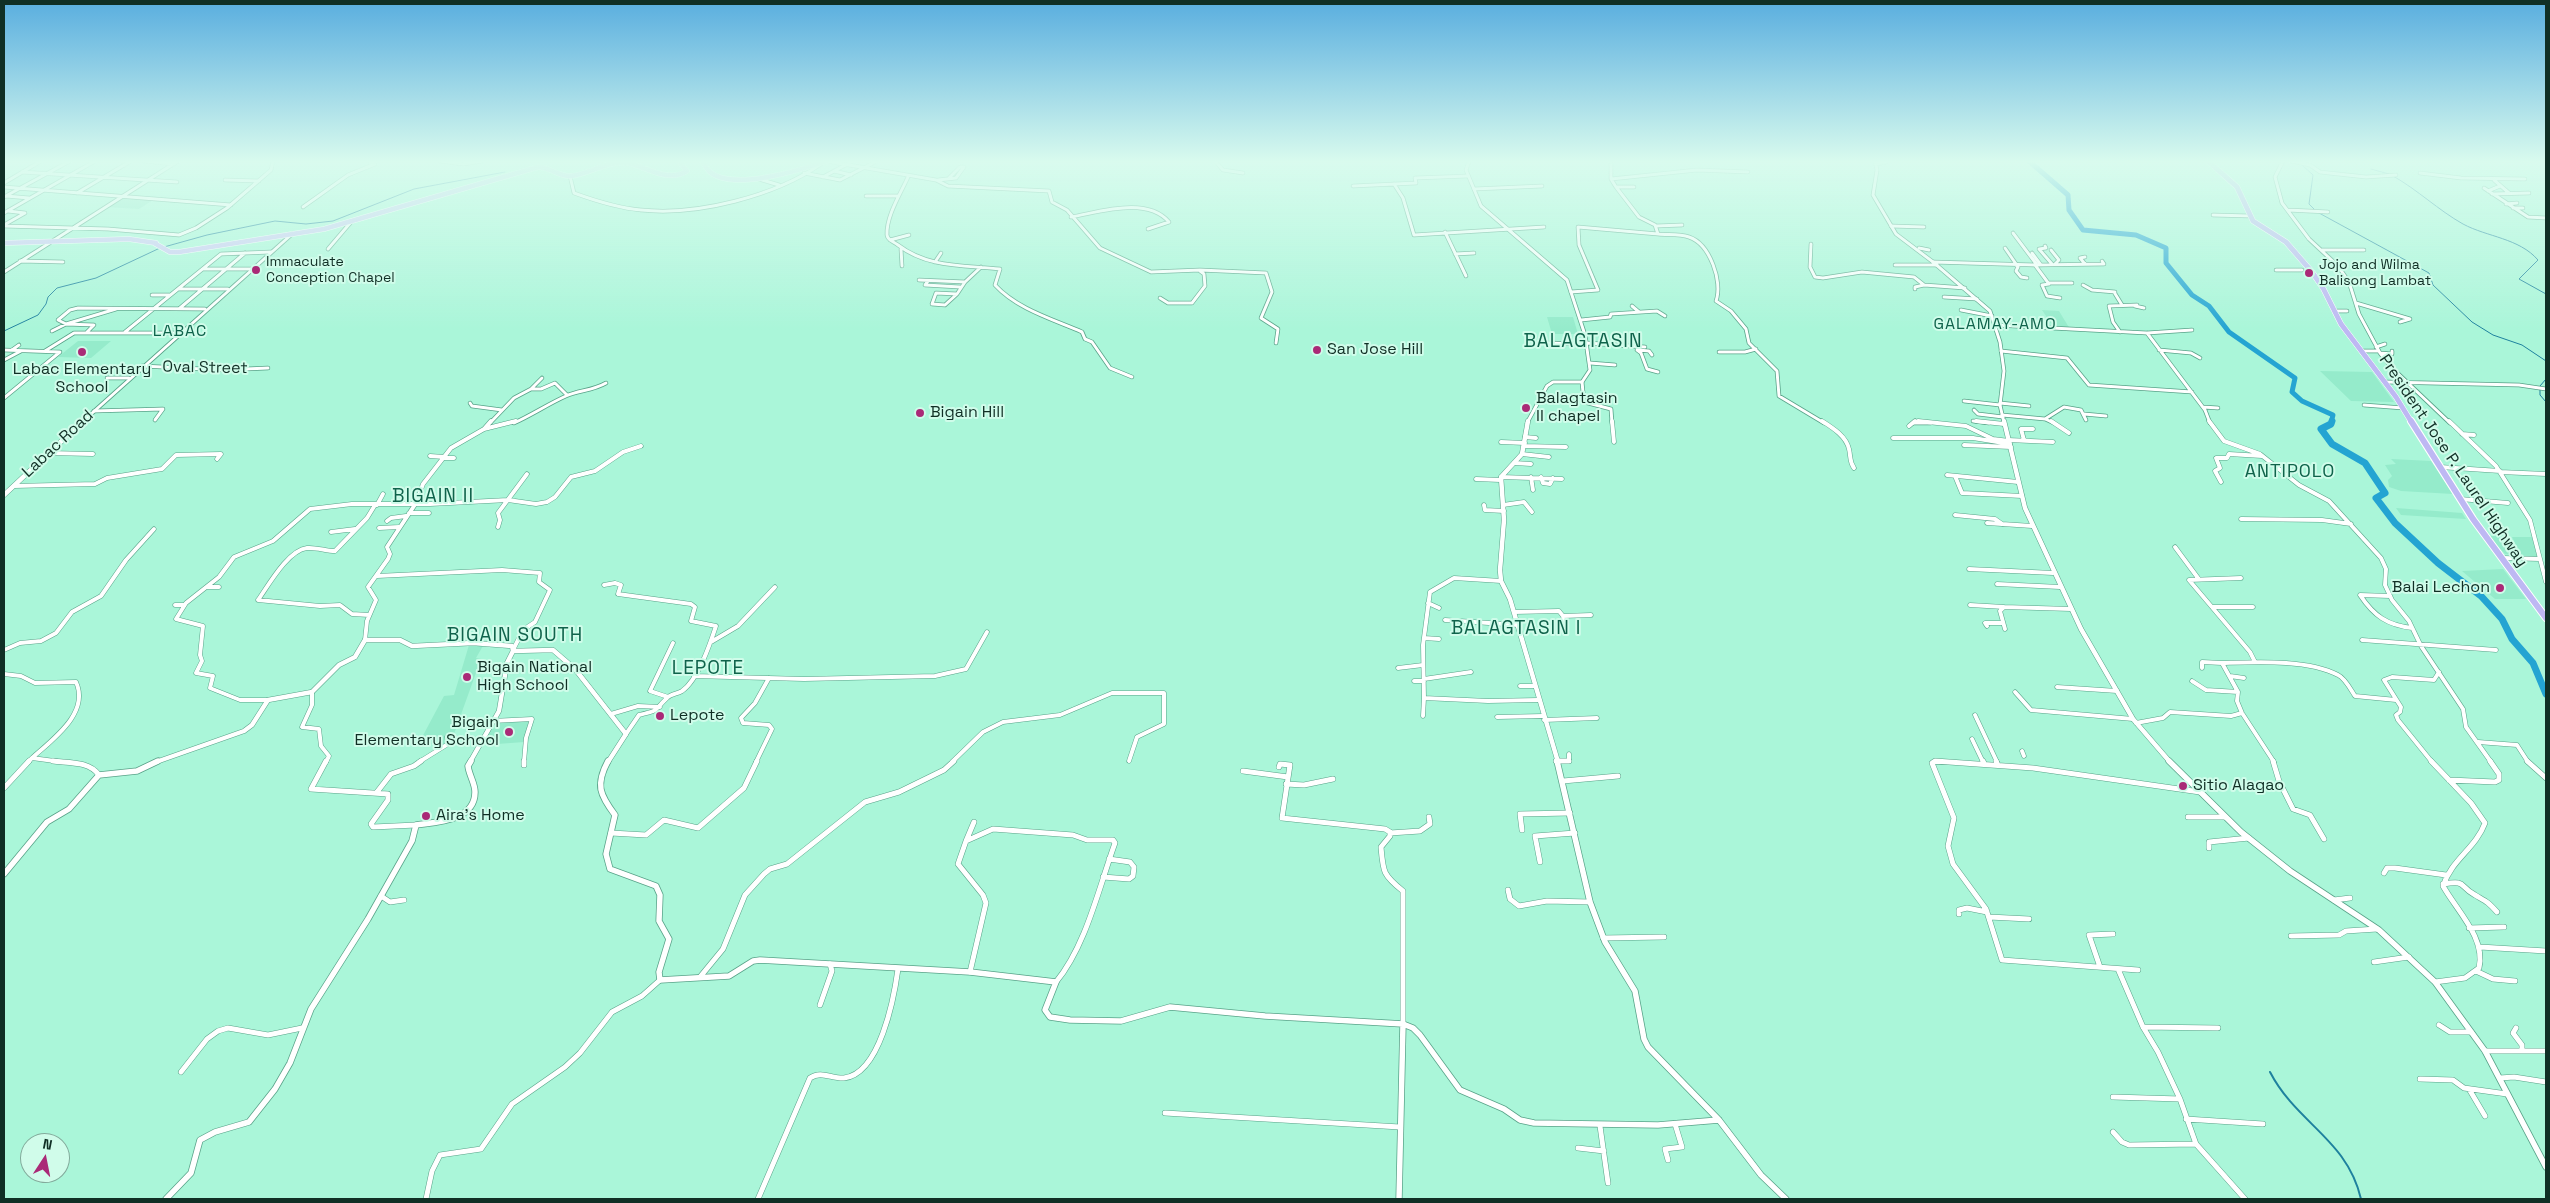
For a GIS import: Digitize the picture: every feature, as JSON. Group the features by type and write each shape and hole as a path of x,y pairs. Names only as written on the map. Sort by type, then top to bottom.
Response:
{"highway":[{"name":"President Jose P. Laurel Highway","path":"2251,217 2259,226 2286,242 2341,324 2386,382 2500,558 2546,618"}],"main road":[{"path":"4,243 129,239 156,243 169,250 180,252 324,229 368,217"}],"street":[{"path":"4,226 18,217"},
{"path":"4,272 88,217"},
{"path":"4,226 108,229 179,235 190,231 212,217"},
{"path":"892,217 888,232 890,240 901,249 935,262 1000,269 995,285 1000,292 1036,312 1082,332 1086,339 1092,342 1110,368 1132,377"},
{"path":"1071,217 1100,248 1147,271 1200,270 1266,273 1272,292 1261,318 1278,329 1276,343"},
{"path":"1148,229 1169,222 1166,217"},
{"path":"1408,217 1413,234 1544,227"},
{"path":"1494,217 1561,273 1571,292 1581,320 1590,363 1588,376 1582,382 1553,382 1547,386 1527,422 1522,454 1500,479 1504,511 1500,570 1502,581 1509,593 1543,718 1563,781 1590,902 1603,938 1619,968 1635,991 1644,1039 1648,1047 1719,1120 1761,1175 1786,1199"},
{"path":"1641,217 1656,226 1682,225"},
{"path":"1886,217 1898,236 1929,250"},
{"path":"2293,217 2310,239 2340,268 2349,282 2369,336 2379,352 2500,472 2530,520 2546,582"},
{"path":"2526,217 2529,219 2546,218"},
{"path":"328,248 351,222"},
{"path":"1656,226 1658,234"},
{"path":"1891,226 1924,227"},
{"path":"1571,292 1598,290 1579,244 1578,227 1690,237 1705,248 1707,258 1714,269 1720,291 1716,300 1731,310 1746,328 1748,341 1777,371 1780,397 1837,430 1849,448 1849,460 1854,468"},
{"path":"1445,232 1466,276"},
{"path":"2013,233 2038,265"},
{"name":"Labac Road","path":"4,496 6,491 14,486 142,366 292,234"},
{"path":"890,240 909,236"},
{"path":"1811,244 1810,265 1813,276 1823,278 1862,272 1914,277 1924,286"},
{"path":"1918,246 1933,262 1989,308 1995,325 2004,371 2000,404 2018,482 2032,526 2071,609 2116,691 2135,721 2180,773 2249,838 2290,872 2377,929 2435,982 2485,1052 2546,1167"},
{"path":"2045,246 2046,248 2038,249 2053,264"},
{"path":"2005,248 2018,267 2016,271 2022,277 2027,278"},
{"path":"901,249 902,266"},
{"path":"2051,250 2059,260 2053,264"},
{"path":"2322,250 2364,250"},
{"path":"2030,251 2048,283"},
{"path":"125,332 221,254 271,252"},
{"path":"180,308 245,253"},
{"path":"935,262 941,253"},
{"path":"1455,254 1474,253"},
{"path":"2085,257 2080,258 2086,264"},
{"path":"20,261 63,262"},
{"path":"1933,262 2038,265 2104,264 2102,261"},
{"path":"1895,265 1937,265"},
{"path":"957,294 936,293 932,304 945,305 957,294 960,287 982,266"},
{"path":"203,269 251,269"},
{"path":"1160,298 1168,303 1192,303 1205,286 1204,274 1200,270"},
{"path":"2276,270 2306,271"},
{"path":"919,280 965,282"},
{"path":"928,281 925,286 960,287"},
{"path":"2060,298 2046,296 2042,285 2048,283 2072,284"},
{"path":"2083,285 2092,290 2113,291"},
{"path":"2106,285 2113,291 2120,305"},
{"path":"1915,289 1915,287 1924,286 1965,288"},
{"path":"178,289 228,289"},
{"path":"152,295 169,295"},
{"path":"1944,297 1979,300"},
{"path":"2356,303 2410,319 2400,322"},
{"path":"2120,332 2113,322 2109,308 2110,305 2144,308"},
{"path":"1632,306 1637,308 1639,312"},
{"path":"52,331 66,324 122,308"},
{"path":"87,332 94,325 66,324 58,320 74,309 205,309"},
{"path":"1961,310 1992,316"},
{"path":"1581,320 1603,320 1610,317 1611,314 1657,311 1665,316"},
{"path":"2334,311 2347,311"},
{"path":"45,351 74,333 83,325"},
{"path":"1995,325 2147,333 2192,330"},
{"path":"74,333 180,333"},
{"path":"2147,333 2203,407 2208,420 2224,441 2264,456 2299,485 2329,501 2352,524 2384,564 2386,569 2385,585 2390,596 2410,621 2420,646 2463,709 2466,727 2499,774 2499,780 2495,782 2449,780"},
{"path":"1548,343 1644,347"},
{"path":"2376,347 2385,344"},
{"path":"12,350 20,345"},
{"path":"1633,347 1641,353 1647,369 1658,372"},
{"path":"1719,352 1745,352 1756,349"},
{"path":"4,350 60,352 4,398"},
{"path":"4,360 22,350"},
{"path":"1637,350 1650,351 1652,355"},
{"path":"2159,350 2194,353 2200,358"},
{"path":"2001,351 2067,358 2089,385 2192,392"},
{"path":"2361,351 2392,354 2392,351"},
{"path":"2167,361 2174,361"},
{"path":"1590,363 1614,365"},
{"name":"Oval Street","path":"142,366 223,370 268,368"},
{"path":"107,378 129,378"},
{"path":"542,378 531,389 516,396 484,429 451,448 423,484 416,503 387,547 390,554 388,559 368,587 376,600 369,615 365,640 354,657 339,665 312,692 268,700 240,700 221,694 210,688 212,676 196,674 202,661 200,655 203,626 195,622 176,619 184,605 219,577 234,558 273,542 310,509 347,504 376,505 416,503 508,500 537,504 547,502 555,497 571,477 595,470 612,462 623,452 641,446"},
{"path":"1582,382 1584,402 1611,409 1614,442"},
{"path":"2386,382 2519,385 2546,389"},
{"path":"531,389 541,389 554,383 567,395"},
{"path":"484,429 508,425 533,414 567,395 594,390 606,383"},
{"path":"1964,401 2029,406"},
{"path":"470,403 472,406 502,410"},
{"path":"2364,405 2403,408"},
{"path":"2045,419 2056,414 2061,407 2081,410 2086,420"},
{"path":"2203,407 2218,408"},
{"path":"93,411 163,409 155,420"},
{"path":"1974,410 1978,414 2045,419 2058,424 2069,433"},
{"path":"2084,414 2106,416"},
{"path":"1973,420 2004,424"},
{"path":"1909,426 1915,421 1962,426 1993,439 2010,443"},
{"path":"2024,440 2021,429 2033,429"},
{"path":"2462,434 2474,435"},
{"path":"1525,437 1536,438"},
{"path":"1894,438 1974,438 2010,443"},
{"path":"1964,445 2010,443 2024,440 2053,442"},
{"path":"1501,442 1566,447"},
{"path":"48,453 93,454"},
{"path":"14,486 95,484 107,478 162,469 176,455 221,454 217,459"},
{"path":"1522,454 1549,457"},
{"path":"2221,482 2215,471 2220,468 2216,458 2227,458 2229,454 2264,456"},
{"path":"430,456 454,458"},
{"path":"1514,463 1531,464"},
{"path":"2440,467 2546,474"},
{"path":"498,527 500,520 498,513 521,485 522,478 528,474"},
{"path":"1947,475 2018,482"},
{"path":"1955,476 1962,493 2022,496"},
{"path":"1531,477 1533,490"},
{"path":"1476,479 1541,477 1545,484 1551,484 1553,478 1562,478"},
{"path":"369,615 352,614 341,605 320,606 258,600 283,566 297,552 308,548 336,551 355,528 368,518 383,494"},
{"path":"2460,499 2508,503"},
{"path":"1503,505 1522,501 1532,512"},
{"path":"1484,506 1485,510 1504,511"},
{"path":"387,521 391,518 429,513"},
{"path":"1955,516 1995,519 2002,524"},
{"path":"2241,519 2322,520 2352,524"},
{"path":"1987,522 2032,526"},
{"path":"331,532 355,528"},
{"path":"379,528 399,528"},
{"path":"4,650 20,643 41,641 56,633 72,612 101,596 126,560 154,529"},
{"path":"2175,547 2198,578"},
{"path":"2500,558 2540,559"},
{"path":"1969,569 2053,573"},
{"path":"312,692 312,705 302,727 319,729 320,743 329,756 311,789 377,792 390,796 371,824 373,827 416,825 456,818 471,805 475,798 468,766 481,747 492,721 501,706 507,664 523,630 535,622 550,590 538,582 540,574 502,570 377,576"},
{"path":"2241,578 2198,578 2189,580 2250,652 2255,662"},
{"path":"1423,716 1424,638 1430,592 1451,579 1502,581"},
{"path":"604,585 615,583 621,585 618,594 690,604 696,607 692,621 715,625 711,642 694,676 682,691 668,697 657,711 640,715 610,758 601,780 602,798 615,815 605,859 610,869 654,884 659,891 659,921 669,939 660,972 660,980"},
{"path":"1996,584 2060,587"},
{"path":"206,586 219,587"},
{"path":"711,642 721,638 740,624 775,587"},
{"path":"2390,596 2360,595 2376,616 2385,624 2412,628"},
{"path":"1428,603 1439,608"},
{"path":"176,605 184,605"},
{"path":"1970,605 2071,609"},
{"path":"2004,607 2000,611 2005,629"},
{"path":"2212,607 2253,607"},
{"path":"1514,612 1558,611 1563,616 1566,631"},
{"path":"1563,616 1591,615"},
{"path":"1445,620 1518,625"},
{"path":"1987,626 1985,623 2003,623"},
{"path":"694,676 769,678 934,676 963,671 968,668 987,632"},
{"path":"1424,638 1439,639"},
{"path":"365,640 400,640 412,646 492,643 509,645 514,649 553,650 575,669 626,734"},
{"path":"2362,640 2420,646 2496,650"},
{"path":"668,697 650,691 673,643"},
{"path":"2202,668 2202,662 2255,662 2309,666 2340,675 2355,696 2396,700"},
{"path":"2222,663 2238,692 2237,700 2242,713 2273,760 2279,781 2293,809 2310,815 2324,839"},
{"path":"1398,668 1423,666"},
{"path":"1414,680 1472,672"},
{"path":"2435,982 2467,977 2476,971 2482,958 2480,948 2446,894 2443,884 2446,875 2476,838 2485,823 2480,814 2421,750 2398,720 2396,715 2401,710 2385,678 2434,680 2437,678 2438,672"},
{"path":"4,674 21,676 35,683 74,681 80,689 80,702 75,714 4,788"},
{"path":"2230,676 2244,678"},
{"path":"611,833 646,835 664,820 698,828 739,794 772,729 769,725 743,723 741,718 755,703 769,678"},
{"path":"2192,681 2206,690 2238,692"},
{"path":"1520,686 1535,686"},
{"path":"2057,687 2116,691"},
{"path":"699,979 723,949 745,895 764,874 770,869 787,864 865,802 899,792 944,770 983,732 1003,722 1041,719 1060,715 1112,692 1164,693 1164,724 1137,738 1129,761"},
{"path":"2015,692 2031,710 2135,721 2163,718 2170,712 2231,716 2242,713"},
{"path":"1424,698 1488,701 1538,700"},
{"path":"4,874 47,822 69,809 99,775 137,771 162,759 232,737 252,725 268,700"},
{"path":"611,714 638,706 660,707"},
{"path":"1975,715 1998,765"},
{"path":"1497,717 1597,718"},
{"path":"492,721 532,719 526,738 524,765"},
{"path":"377,792 391,774 414,766 432,752 448,744 447,737"},
{"path":"1972,739 1984,763"},
{"path":"2478,742 2517,745 2529,764 2546,778"},
{"path":"2022,751 2028,768"},
{"path":"1556,761 1568,762 1569,754"},
{"path":"32,758 86,765 94,768 99,775"},
{"path":"2138,970 2003,961 1988,914 1953,864 1948,846 1954,818 1932,763 1936,761 1984,763 2200,792"},
{"path":"1279,767 1280,764 1290,765 1282,818 1385,829 1390,833 1424,830 1430,824 1429,817"},
{"path":"1243,771 1288,778"},
{"path":"1563,781 1618,776"},
{"path":"1286,784 1304,785 1333,779"},
{"path":"1522,830 1520,814 1570,813"},
{"path":"2188,817 2225,817"},
{"path":"970,972 986,903 983,895 958,864 974,822"},
{"path":"166,1199 191,1173 195,1164 196,1148 200,1140 215,1132 245,1125 254,1118 290,1063 302,1028 311,1009 381,896 412,841 412,834 416,825"},
{"path":"966,841 994,829 1073,835 1087,840 1113,840 1115,842 1076,949 1064,974 1056,982 1045,1010 1050,1017 1070,1020 1121,1021 1170,1007 1265,1016 1403,1024 1413,1028 1420,1035 1460,1090 1472,1098 1504,1109 1520,1120 1600,1126 1676,1124 1719,1120"},
{"path":"1390,833 1382,847 1384,874 1403,891 1403,1024 1399,1199"},
{"path":"1540,862 1535,836 1575,833"},
{"path":"2209,848 2209,842 2249,838"},
{"path":"1102,877 1129,879 1134,871 1134,867 1130,862 1109,859"},
{"path":"2384,873 2387,868 2395,868 2446,875"},
{"path":"2443,884 2456,882 2464,884 2474,895 2484,898 2497,912"},
{"path":"1508,890 1513,903 1519,906 1547,901 1590,902"},
{"path":"381,896 390,902 404,900"},
{"path":"2334,900 2350,898"},
{"path":"1959,914 1959,910 1963,908 1988,914 2029,919"},
{"path":"2469,928 2504,927"},
{"path":"2291,936 2339,935 2346,931 2377,929"},
{"path":"2100,967 2090,935 2113,934"},
{"path":"1603,938 1664,937"},
{"path":"2480,948 2546,951"},
{"path":"2374,962 2409,957"},
{"path":"426,1199 432,1171 440,1156 482,1148 512,1104 560,1072 580,1053 612,1012 636,1000 660,980 729,976 757,960 970,972 1056,982"},
{"path":"820,1005 832,971 830,964"},
{"path":"758,1199 810,1078 816,1074 848,1077 860,1072 866,1064 889,1015 898,969"},
{"path":"2118,969 2143,1026 2180,1099 2196,1144 2245,1199"},
{"path":"2476,971 2493,979 2514,981"},
{"path":"2439,1025 2450,1032 2471,1032"},
{"path":"2143,1026 2218,1028"},
{"path":"181,1072 207,1040 218,1031 228,1028 268,1035 302,1028"},
{"path":"2516,1028 2513,1033 2522,1045 2522,1051"},
{"path":"2485,1052 2546,1051"},
{"path":"2500,1078 2514,1077 2546,1082"},
{"path":"2420,1079 2453,1080 2469,1089 2508,1094"},
{"path":"2469,1089 2485,1116"},
{"path":"2113,1097 2180,1099"},
{"path":"1166,1113 1400,1127"},
{"path":"2186,1119 2263,1124"},
{"path":"1668,1160 1665,1149 1682,1147 1676,1124"},
{"path":"1600,1126 1608,1183"},
{"path":"2113,1132 2122,1142 2129,1145 2196,1144"},
{"path":"1578,1148 1604,1150"}],"shaded area":[{"path":"2042,310 2059,311 2070,329 2054,328"},
{"path":"1547,317 1573,317 1578,334 1552,334"},
{"name":"Labac Elementary School","path":"78,341 111,341 91,358 58,357"},
{"path":"2320,371 2372,372 2394,402 2351,401"},
{"path":"2391,459 2431,461 2453,494 2401,491 2389,487 2388,480 2392,476 2385,465 2396,464"},
{"path":"2396,508 2462,513 2466,519 2401,515"},
{"path":"2489,536 2499,536 2507,546 2517,547 2512,537 2532,537 2537,557 2505,554"},
{"name":"Balai Lechon","path":"2503,569 2526,599 2495,599 2462,571"},
{"name":"Bigain National High School","path":"484,644 476,658 481,659 450,745 419,743 444,696 454,695 469,645"},
{"name":"Bigain Elementary School","path":"533,720 524,742 484,745 495,721"}],"waterway":[{"path":"164,247 207,235 275,221 306,224 333,221 343,217"},
{"path":"2074,217 2083,230 2136,235 2166,248 2166,263 2192,295 2209,306 2229,332 2295,378 2292,392 2302,401 2333,415 2331,423"},
{"path":"2327,217 2429,273 2433,285 2472,322 2493,335 2522,345 2546,361"},
{"path":"2452,217 2472,228 2512,242 2530,253 2538,260 2519,279 2546,294"},
{"path":"4,331 38,315 46,304 48,297 57,288 96,278 160,248"},
{"path":"2540,386 2546,379"},
{"path":"2540,390 2540,395 2546,402"},
{"path":"2332,421 2331,424 2321,429 2332,444 2365,463 2385,493 2376,498 2395,523 2438,563 2481,596 2502,619 2512,639 2533,663 2546,694"},
{"path":"2270,1072 2281,1090 2345,1161 2354,1178 2361,1199"}],"place":[{"name":"Immaculate Conception Chapel","path":"256,270"},
{"name":"Jojo and Wilma Balisong Lambat","path":"2309,273"},
{"name":"San Jose Hill","path":"1317,350"},
{"name":"Labac Elementary School","path":"82,352"},
{"name":"Balagtasin II chapel","path":"1526,408"},
{"name":"Bigain Hill","path":"920,413"},
{"name":"Balai Lechon","path":"2500,588"},
{"name":"Bigain National High School","path":"467,677"},
{"name":"Lepote","path":"660,716"},
{"name":"Bigain Elementary School","path":"509,732"},
{"name":"Sitio Alagao","path":"2183,786"},
{"name":"Aira's Home","path":"426,816"}],"district":[{"name":"GALAMAY-AMO","path":"1995,325"},
{"name":"LABAC","path":"180,332"},
{"name":"BALAGTASIN","path":"1583,342"},
{"name":"ANTIPOLO","path":"2290,472"},
{"name":"BIGAIN II","path":"433,497"},
{"name":"BALAGTASIN I","path":"1516,629"},
{"name":"BIGAIN SOUTH","path":"515,636"},
{"name":"LEPOTE","path":"708,669"}]}
